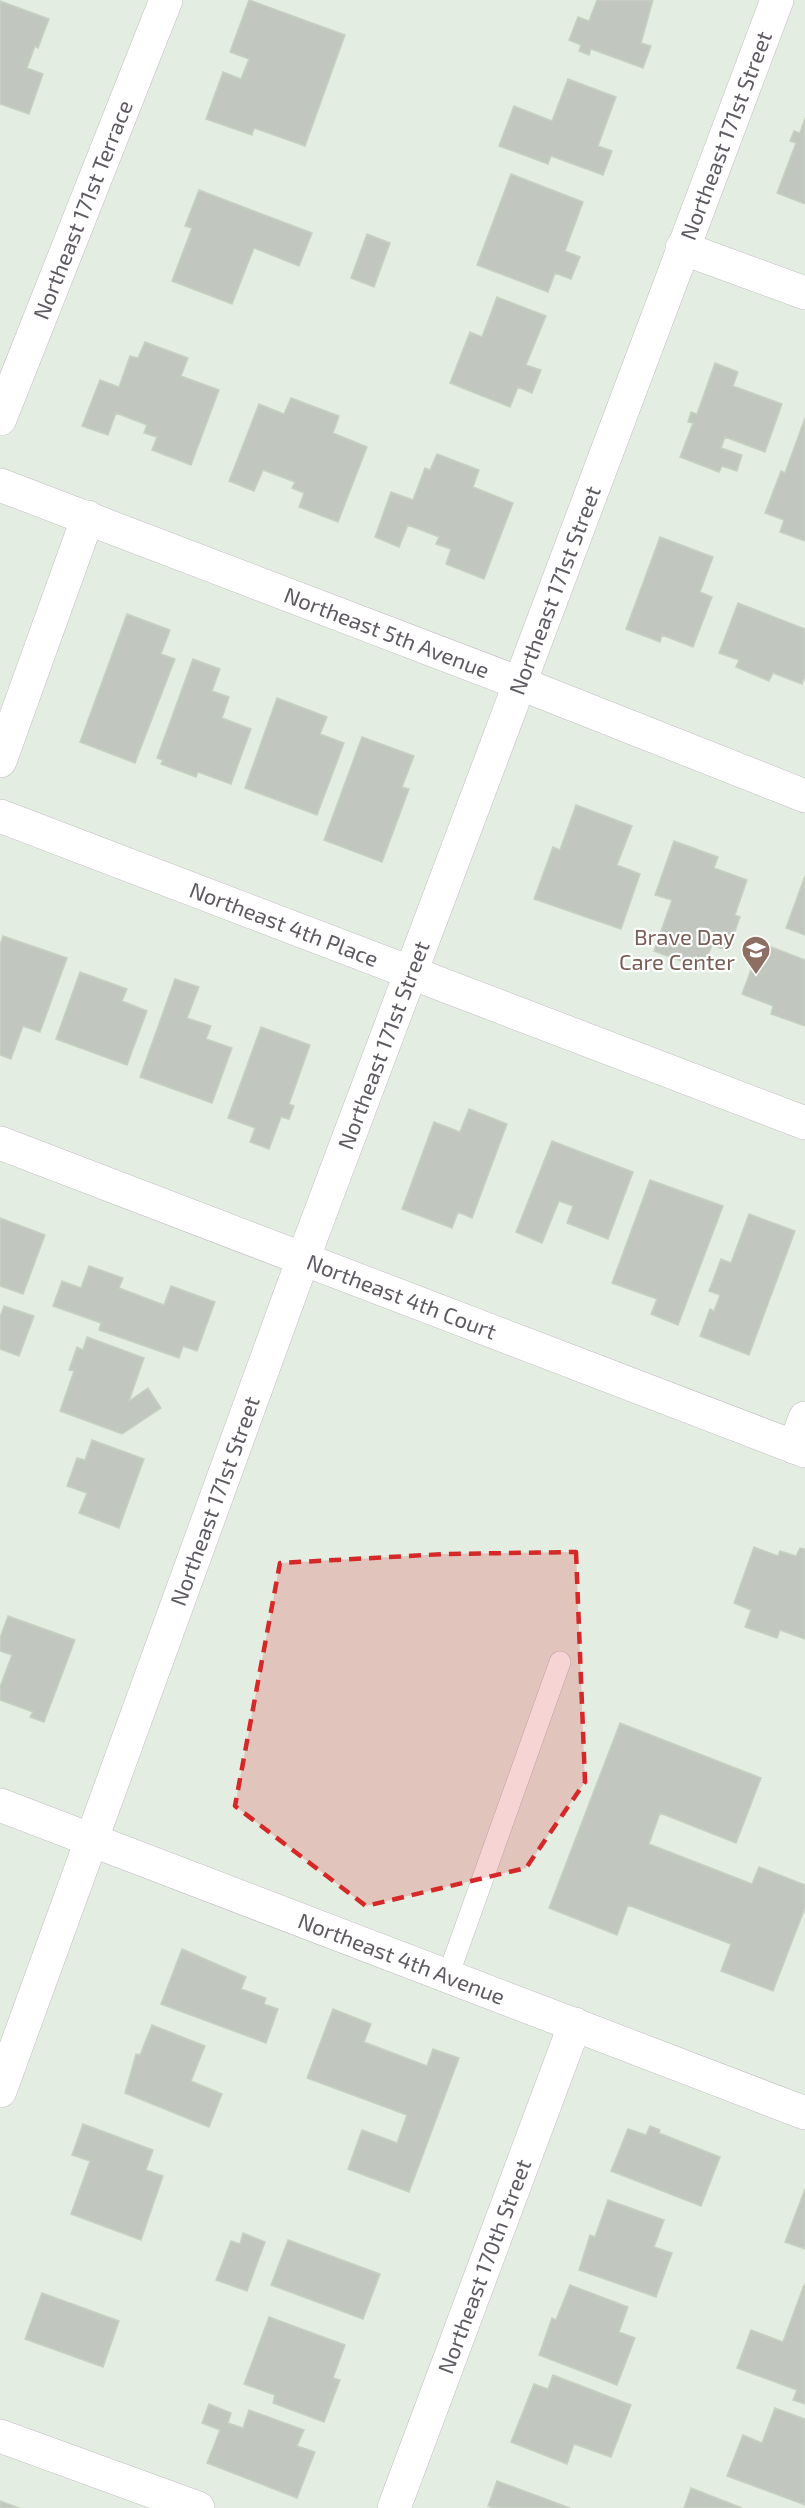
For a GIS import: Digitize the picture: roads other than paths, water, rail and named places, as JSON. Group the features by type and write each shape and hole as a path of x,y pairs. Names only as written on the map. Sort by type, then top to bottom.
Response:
{"street":[{"name":"Northeast 171st Terrace","path":"0,419 166,0"},
{"name":"Northeast 171st Street","path":"0,2091 303,1259 777,0"},
{"path":"682,248 805,293"},
{"name":"Northeast 5th Avenue","path":"0,484 519,683 805,796"},
{"path":"0,761 87,518"},
{"name":"Northeast 4th Place","path":"0,816 805,1123"},
{"name":"Northeast 4th Court","path":"0,1143 303,1259 801,1439"},
{"name":"Northeast 4th Avenue","path":"0,1805 805,2113"},
{"name":"Northeast 170th Street","path":"394,2508 575,2024"},
{"path":"0,2436 198,2508"}],"lane":[{"path":"448,1976 560,1662"}],"place":[{"name":"Brave Day Care Center","path":"756,976"}]}
